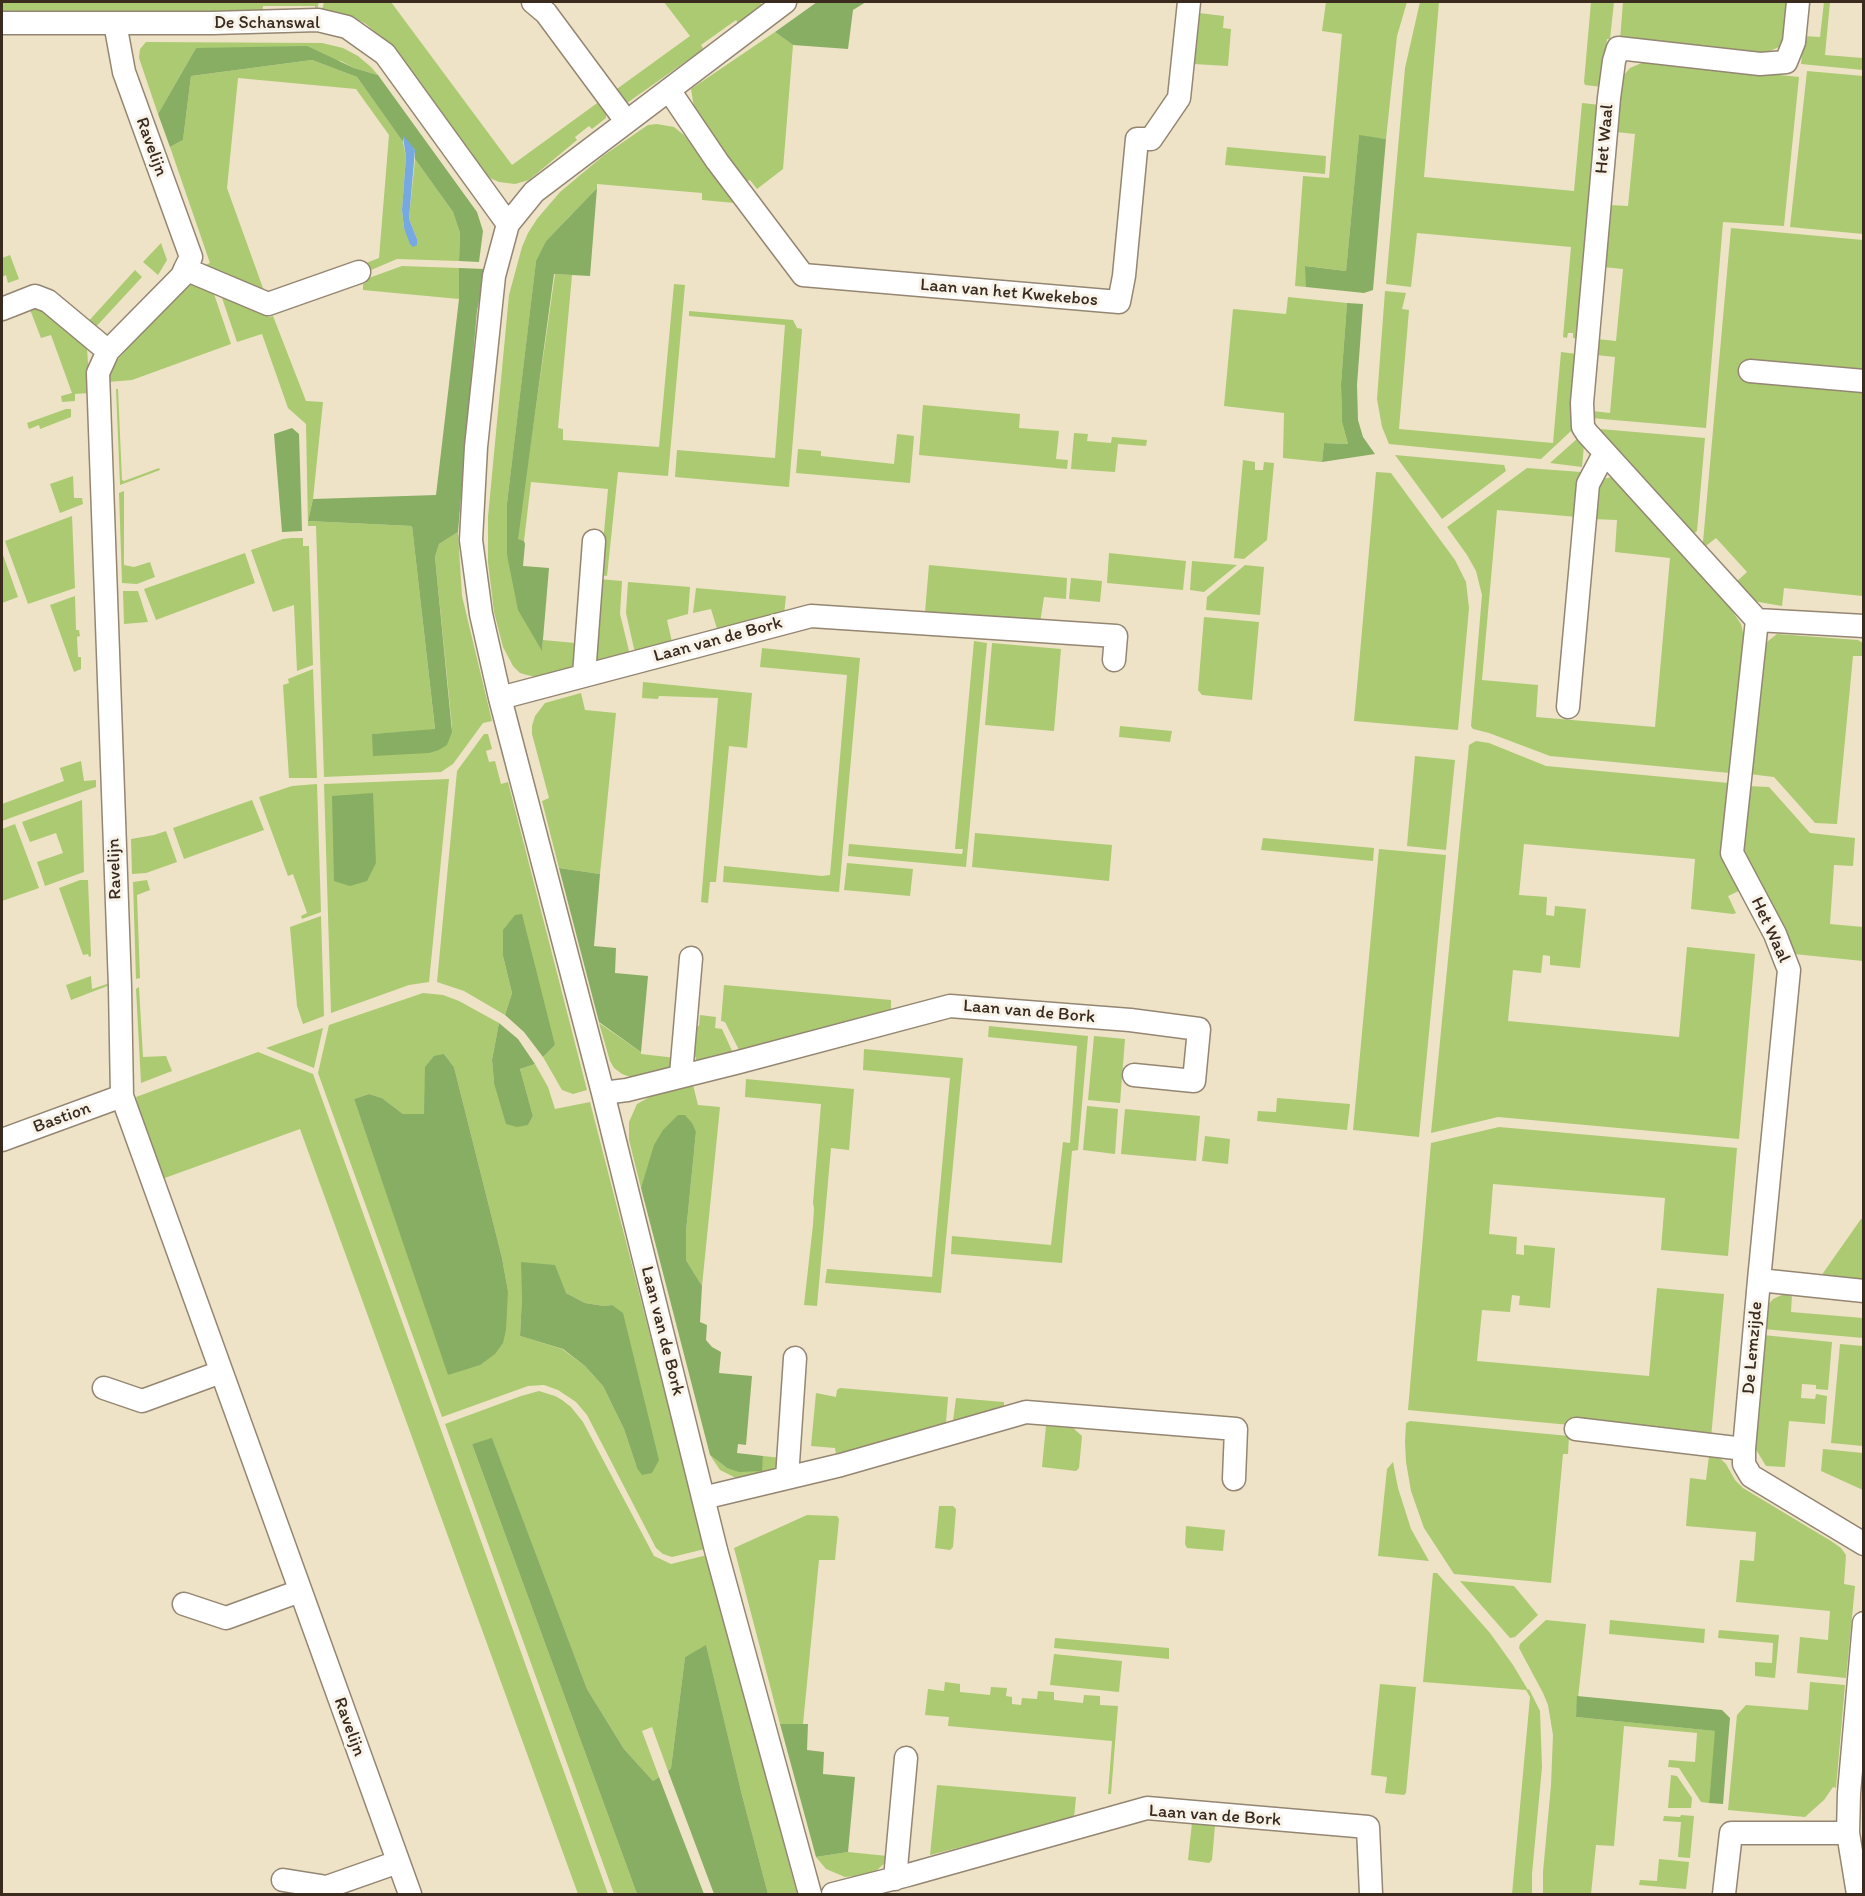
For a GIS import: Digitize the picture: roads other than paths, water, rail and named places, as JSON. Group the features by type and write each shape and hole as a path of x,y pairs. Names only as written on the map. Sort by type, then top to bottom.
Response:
{"street":[{"path":"533,2 546,13 626,121"},
{"name":"Laan van het Kwekebos","path":"669,90 717,161 802,275 1119,302 1124,276 1137,139 1151,139 1179,98 1189,2"},
{"name":"Het Waal","path":"1759,1280 1789,970 1774,934 1732,853 1757,620 1604,454 1583,427 1582,403 1609,98 1618,48 1760,64 1786,62 1794,42 1798,2"},
{"path":"508,224 534,192 669,90 778,3"},
{"name":"De Schanswal","path":"2,23 318,20 347,27 385,54 508,224"},
{"name":"Ravelijn","path":"114,23 124,72 190,257 182,276 108,351 98,373 122,1096 410,1894"},
{"name":"Laan van de Bork","path":"508,224 494,276 476,447 471,540 481,614 500,698 603,1093 703,1498 810,1894"},
{"path":"185,269 268,304 359,272"},
{"path":"2,309 35,296 48,301 108,351"},
{"path":"1750,371 1863,381"},
{"path":"1568,706 1588,484 1604,454"},
{"path":"584,675 594,541"},
{"name":"Laan van de Bork","path":"500,698 810,616 1116,636 1114,660"},
{"path":"1757,620 1863,626"},
{"path":"681,1075 691,958"},
{"name":"Laan van de Bork","path":"603,1093 627,1090 739,1062 950,1006 1130,1020 1199,1029 1194,1081 1134,1075"},
{"name":"Bastion","path":"2,1140 122,1096"},
{"name":"De Lemzijde","path":"1863,1291 1759,1280 1744,1449 1744,1464 1751,1476 1863,1544"},
{"path":"787,1478 795,1358"},
{"path":"104,1388 142,1401 221,1372"},
{"path":"703,1498 841,1465 1026,1412 1236,1429 1234,1479"},
{"path":"1576,1429 1744,1449"},
{"path":"184,1604 226,1618 300,1591"},
{"path":"1858,1894 1848,1833 1849,1793 1863,1623"},
{"path":"895,1879 906,1758"},
{"name":"Laan van de Bork","path":"833,1894 895,1879 1147,1808 1368,1827 1371,1894"},
{"path":"1724,1894 1731,1833 1848,1833"},
{"path":"283,1880 327,1887 398,1862"}],"water":[{"path":"404,136 415,150 409,219 417,239 417,245 413,247 404,228 402,210 406,157"}]}
